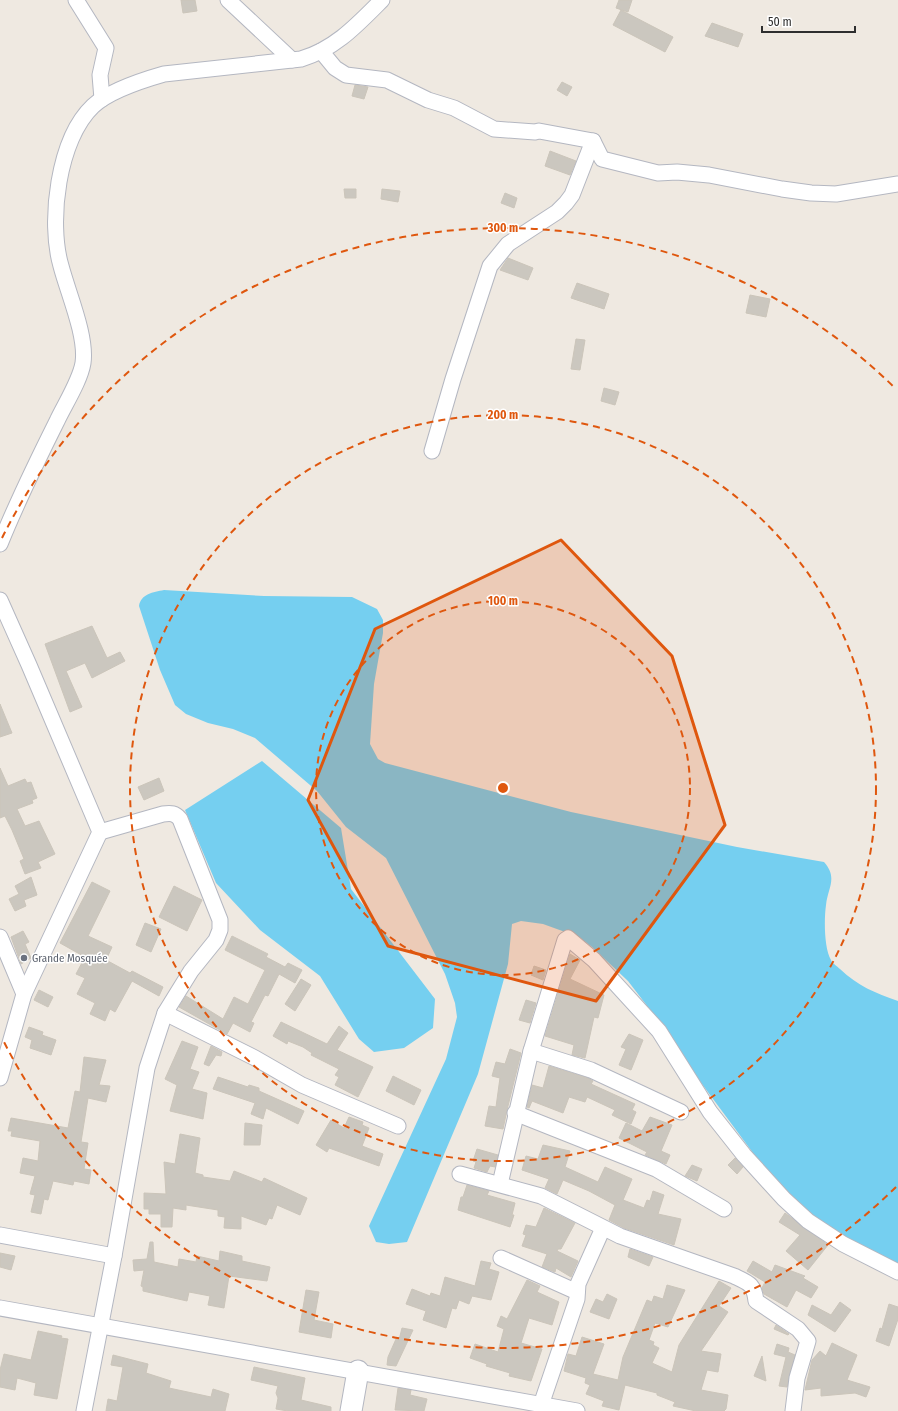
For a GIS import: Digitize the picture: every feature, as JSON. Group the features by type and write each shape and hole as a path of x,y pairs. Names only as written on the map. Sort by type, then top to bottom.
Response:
{"street":[{"path":"76,0 106,48 100,75 102,99"},
{"path":"228,0 292,60"},
{"path":"0,544 36,463 82,369 83,342 58,254 56,200 65,158 73,133 84,116 102,99 143,80 164,74 301,59 321,52 352,30 382,0"},
{"path":"321,52 335,68 346,75 387,80 428,100 454,108 494,129 534,132 539,131 593,141"},
{"path":"593,141 602,159 658,174 677,172 709,175 782,189 836,194 898,184"},
{"path":"432,451 453,378 490,266 508,244 557,212 566,203 572,195 593,141"},
{"path":"0,600 100,832 24,994 0,1078"},
{"path":"84,1411 114,1256 147,1068 165,1013 191,971 216,940 220,930 220,920 180,819 176,815 170,813 163,814 100,832"},
{"path":"0,937 24,994"},
{"path":"500,1184 515,1113 531,1051 565,940 568,938 594,960 659,1031 710,1112 744,1155 784,1199 808,1221 843,1244 898,1272"},
{"path":"165,1013 256,1058 302,1085 398,1126"},
{"path":"531,1051 591,1070 681,1112"},
{"path":"515,1113 656,1169 724,1209"},
{"path":"460,1174 541,1196 603,1228 747,1282 754,1288 756,1301 798,1329 808,1342 797,1378 793,1411"},
{"path":"541,1405 577,1299 578,1284 603,1228"},
{"path":"0,1235 114,1256"},
{"path":"501,1258 577,1292"},
{"path":"0,1308 577,1411"},
{"path":"351,1411 358,1371"}],"highlighted area":[{"path":"561,540 672,656 725,825 596,1001 388,946 308,800 375,629"}],"water":[{"path":"164,590 264,596 352,597 377,609 383,620 383,633 374,684 370,744 378,759 385,763 571,812 737,847 824,862 828,868 831,878 826,905 825,925 827,948 833,963 860,984 874,992 898,1001 898,1267 828,1228 798,1203 759,1161 696,1076 671,1037 628,981 592,947 579,937 543,924 521,921 512,924 508,964 478,1074 407,1242 389,1244 376,1242 369,1226 446,1059 457,1017 455,1003 445,974 386,858 346,827 317,791 255,738 233,729 208,723 186,714 175,705 160,670 139,606 142,599 148,594"},
{"path":"262,761 341,828 351,889 435,999 433,1028 404,1048 374,1052 359,1039 320,976 260,930 216,883 185,810"}],"building":[{"path":"181,0 195,0 197,11 183,13"},
{"path":"619,0 632,0 628,12 616,8"},
{"path":"621,10 673,37 665,52 613,25"},
{"path":"712,23 743,34 738,47 705,36"},
{"path":"562,82 572,87 567,96 557,90"},
{"path":"355,85 368,87 364,99 352,96"},
{"path":"550,151 576,161 570,175 545,166"},
{"path":"344,189 356,189 356,198 345,198"},
{"path":"382,189 400,191 398,202 381,199"},
{"path":"505,193 517,198 514,208 501,203"},
{"path":"508,258 533,268 528,280 500,270"},
{"path":"577,283 609,294 604,309 571,298"},
{"path":"750,295 770,299 766,317 746,313"},
{"path":"576,339 585,340 580,370 571,369"},
{"path":"604,388 619,392 615,405 601,401"},
{"path":"92,626 107,658 120,652 125,661 92,678 85,663 66,671 82,707 70,712 45,644"},
{"path":"0,704 12,733 0,737"},
{"path":"0,768 8,786 25,779 27,783 31,782 37,798 32,800 33,803 17,809 25,826 39,821 55,854 38,862 41,868 25,874 20,861 24,859 12,830 5,816 0,818"},
{"path":"159,778 164,791 144,800 138,787"},
{"path":"31,877 37,895 24,900 26,906 15,911 9,899 19,894 15,886"},
{"path":"92,882 110,891 88,936 112,947 106,960 130,973 132,971 163,987 159,996 132,981 115,1012 110,1009 105,1021 90,1014 95,1003 77,994 85,978 76,974 85,957 60,943"},
{"path":"174,886 202,900 187,931 159,917"},
{"path":"145,923 161,929 151,952 136,945"},
{"path":"23,931 29,942 25,944 31,958 21,964 11,937"},
{"path":"232,936 268,954 266,957 285,967 288,963 302,970 295,983 279,974 268,996 265,995 251,1022 254,1023 250,1032 233,1023 227,1034 179,1007 186,996 223,1019 234,997 248,1004 265,970 225,950"},
{"path":"570,954 580,960 570,979 604,995 598,1018 594,1017 585,1058 572,1055 574,1045 545,1036"},
{"path":"534,966 546,970 543,980 531,975"},
{"path":"301,979 311,985 295,1011 285,1004"},
{"path":"39,990 53,997 48,1007 34,1000"},
{"path":"526,1000 536,1003 530,1023 519,1020"},
{"path":"281,1022 327,1044 339,1026 348,1033 337,1050 373,1067 358,1097 335,1085 339,1077 335,1075 339,1069 311,1055 312,1053 303,1047 288,1041 287,1044 273,1036"},
{"path":"29,1027 43,1032 42,1035 56,1040 51,1055 30,1048 32,1040 25,1037"},
{"path":"629,1034 643,1040 631,1070 619,1065 626,1049 621,1047"},
{"path":"182,1041 198,1047 190,1069 199,1072 192,1089 207,1093 203,1119 170,1111 177,1085 165,1079"},
{"path":"211,1046 222,1052 221,1056 216,1055 209,1066 204,1064"},
{"path":"510,1049 521,1053 503,1129 485,1126 489,1106 496,1107 500,1078 492,1076 496,1062 505,1064"},
{"path":"84,1057 106,1060 99,1085 110,1086 106,1102 88,1098 81,1142 88,1143 84,1169 91,1170 89,1184 74,1181 73,1185 53,1181 48,1200 44,1199 41,1214 31,1212 35,1195 30,1194 35,1176 20,1173 23,1158 38,1161 40,1141 11,1136 12,1131 8,1131 11,1118 68,1128 75,1091 80,1092"},
{"path":"549,1066 588,1078 593,1081 591,1084 635,1104 632,1110 636,1112 631,1124 612,1115 615,1110 587,1097 585,1102 569,1097 563,1113 532,1101 529,1108 527,1107 532,1085 543,1088"},
{"path":"393,1076 421,1090 414,1105 386,1091"},
{"path":"218,1077 248,1087 249,1085 259,1088 259,1091 304,1111 298,1124 266,1108 263,1119 251,1114 255,1103 213,1089"},
{"path":"349,1117 363,1122 362,1125 369,1128 362,1146 383,1154 379,1166 329,1148 327,1152 316,1145 331,1120 344,1128"},
{"path":"650,1117 672,1125 661,1151 670,1155 666,1164 645,1155 647,1152 619,1138 626,1123 642,1131"},
{"path":"245,1123 262,1125 260,1145 244,1145"},
{"path":"180,1134 200,1138 195,1173 203,1175 203,1177 230,1181 234,1171 262,1182 264,1178 307,1198 300,1215 277,1205 272,1219 269,1218 266,1225 241,1216 241,1229 224,1228 225,1217 218,1216 218,1210 186,1205 186,1210 173,1208 172,1227 161,1227 161,1214 149,1214 149,1209 144,1209 144,1193 166,1194 164,1162 175,1164"},
{"path":"543,1145 570,1151 565,1167 598,1182 605,1167 632,1179 623,1200 644,1208 647,1200 650,1201 653,1191 664,1195 658,1214 681,1219 674,1245 624,1228 609,1220 615,1205 589,1191 563,1180 557,1194 545,1188 549,1179 522,1170 526,1156 538,1159"},
{"path":"477,1149 498,1155 495,1167 490,1166 487,1172 474,1168 476,1162 473,1161"},
{"path":"735,1158 743,1167 737,1174 728,1165"},
{"path":"692,1165 702,1169 697,1181 685,1176"},
{"path":"467,1185 489,1191 487,1195 515,1203 512,1215 514,1215 510,1227 458,1210 461,1197 463,1197"},
{"path":"544,1208 575,1223 561,1249 558,1249 557,1251 578,1261 571,1277 556,1268 555,1272 542,1267 547,1254 522,1246 526,1235 523,1234 526,1225 536,1227"},
{"path":"785,1213 828,1245 808,1270 786,1251 800,1235 779,1222"},
{"path":"150,1242 153,1242 154,1262 178,1267 179,1259 196,1262 197,1256 219,1261 220,1251 242,1256 242,1261 270,1267 267,1281 229,1276 224,1308 208,1305 210,1296 189,1292 187,1301 143,1291 143,1287 141,1286 144,1270 134,1271 133,1260 147,1259"},
{"path":"630,1249 653,1257 649,1266 628,1257"},
{"path":"0,1253 15,1256 11,1270 0,1267"},
{"path":"481,1261 491,1263 489,1269 499,1272 491,1300 472,1296 469,1304 459,1300 456,1309 452,1308 446,1328 423,1320 426,1311 406,1304 412,1289 430,1296 431,1293 440,1296 445,1277 475,1286"},
{"path":"753,1261 772,1272 775,1265 805,1276 803,1278 818,1287 811,1298 796,1290 787,1307 764,1294 762,1288 765,1282 747,1271"},
{"path":"527,1280 540,1286 537,1292 559,1302 552,1325 529,1318 521,1343 542,1349 531,1381 509,1376 510,1373 486,1366 487,1364 470,1358 475,1344 498,1352 504,1329 497,1326 501,1316 507,1319"},
{"path":"719,1281 731,1288 719,1306 728,1312 701,1351 721,1354 718,1372 707,1370 701,1390 728,1395 726,1409 724,1411 696,1411 673,1406 675,1402 657,1395 657,1393 625,1385 619,1410 602,1406 604,1401 586,1394 590,1385 585,1383 586,1378 564,1371 568,1354 576,1356 582,1337 604,1344 593,1374 618,1380 623,1357 647,1300 652,1302 654,1296 663,1299 667,1285 685,1290 668,1327 655,1323 649,1340 654,1342 653,1345 659,1348 652,1363 672,1372 679,1345"},
{"path":"306,1290 319,1292 314,1320 333,1324 331,1338 299,1332"},
{"path":"607,1294 617,1299 609,1319 590,1312 596,1299 603,1302"},
{"path":"840,1302 851,1310 835,1332 808,1315 812,1305 831,1315"},
{"path":"889,1304 898,1307 898,1319 889,1346 876,1341 880,1328 882,1329"},
{"path":"776,1325 789,1334 788,1335 774,1329"},
{"path":"402,1328 413,1330 396,1366 387,1365 388,1357 396,1339 399,1340"},
{"path":"38,1331 62,1336 61,1338 68,1339 57,1399 34,1395 36,1383 17,1378 15,1390 0,1387 0,1370 4,1354 31,1360"},
{"path":"832,1343 857,1355 847,1380 870,1387 866,1397 855,1393 821,1396 821,1388 805,1390 812,1360 820,1351 826,1356"},
{"path":"777,1344 789,1348 788,1352 795,1355 787,1387 779,1386 786,1357 774,1354"},
{"path":"113,1355 148,1364 146,1373 171,1381 169,1388 211,1397 213,1389 229,1394 225,1411 106,1411 108,1399 117,1401 123,1367 111,1365"},
{"path":"762,1356 766,1381 754,1376"},
{"path":"254,1367 305,1378 301,1400 331,1407 331,1411 288,1411 276,1409 278,1398 276,1393 278,1386 251,1380"},
{"path":"398,1388 411,1390 410,1395 427,1399 424,1411 395,1410"}],"place":[{"name":"Grande Mosquée","path":"24,958"}]}
